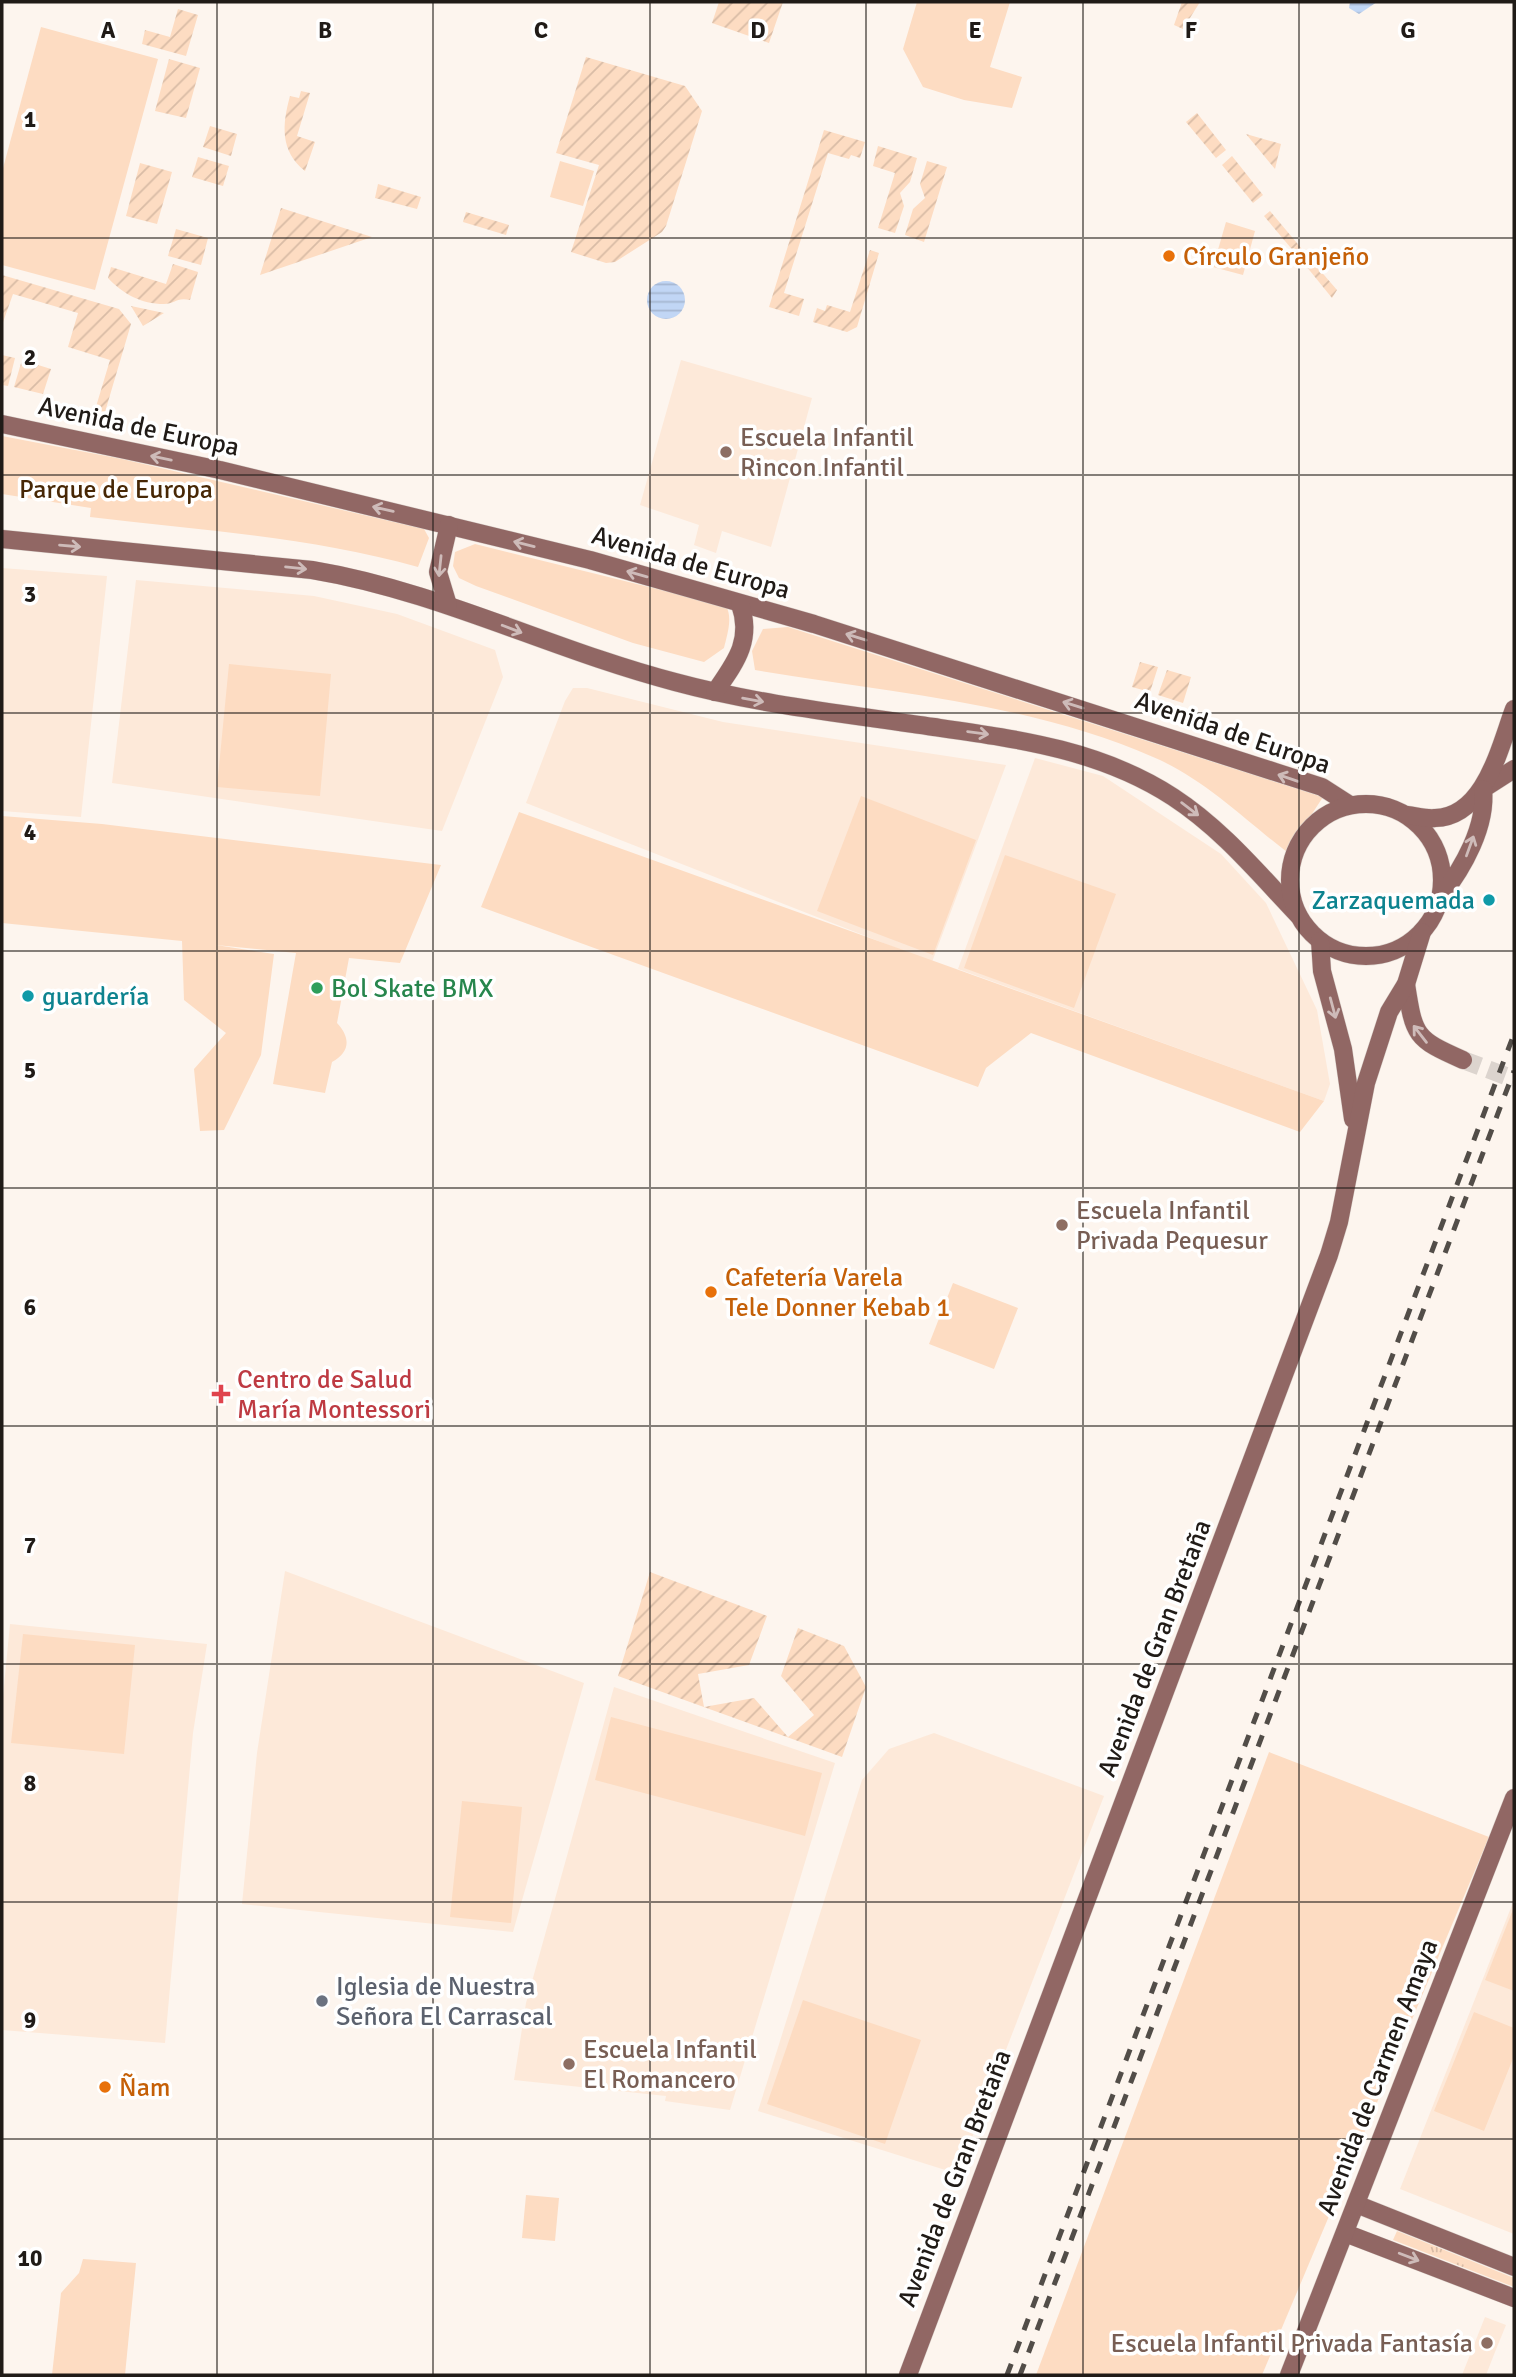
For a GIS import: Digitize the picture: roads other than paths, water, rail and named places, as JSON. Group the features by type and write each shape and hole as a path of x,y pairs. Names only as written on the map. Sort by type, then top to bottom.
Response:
{"main road":[{"name":"Avenida de Europa","path":"2,424 220,470 590,560 1119,719 1322,787 1350,805"},
{"path":"448,606 438,572 449,525"},
{"path":"2,539 312,570 370,582 448,606 571,652 715,692 1027,740 1106,763 1158,788 1230,842 1320,941 1338,951 1368,956 1398,950 1422,932 1441,897 1460,872 1485,806 1483,789 1514,709"},
{"path":"715,692 744,644 745,626 740,604"},
{"path":"1298,915 1290,883 1296,850 1318,821 1350,805 1379,804 1407,815 1436,819 1451,814 1514,769"},
{"path":"1407,815 1425,831 1437,853 1442,877 1441,897"},
{"name":"Avenida de Gran Bretaña","path":"908,2375 1329,1255 1341,1213 1354,1133 1366,1083 1389,1012 1406,984 1422,932"},
{"path":"1320,941 1322,971 1346,1061 1354,1133"},
{"path":"1406,984 1412,1025 1428,1044 1463,1060"},
{"name":"Avenida de Carmen Amaya","path":"1289,2375 1514,1798"},
{"path":"1356,2204 1514,2267"},
{"path":"1345,2233 1514,2298"}],"water":[{"path":"1350,2 1377,2 1359,14 1349,8"},
{"path":"666,281 679,287 685,300 679,313 666,319 653,313 647,300 653,287"}],"tunnel":[{"path":"1463,1060 1514,1079"}],"railway":[{"path":"1007,2375 1514,1034"},
{"path":"1020,2375 1514,1071"}],"place":[{"name":"Círculo Granjeño","path":"1169,256"},
{"name":"Escuela Infantil Rincon Infantil","path":"726,452"},
{"name":"Zarzaquemada","path":"1489,900"},
{"name":"Bol Skate BMX","path":"317,988"},
{"name":"guardería","path":"28,996"},
{"name":"Escuela Infantil Privada Pequesur","path":"1062,1225"},
{"name":"Cafetería Varela Tele Donner Kebab 1","path":"711,1292"},
{"name":"Centro de Salud María Montessori","path":"221,1394"},
{"name":"Iglesia de Nuestra Señora El Carrascal","path":"322,2001"},
{"name":"Escuela Infantil El Romancero","path":"569,2064"},
{"name":"Ñam","path":"105,2087"},
{"name":"Escuela Infantil Privada Fantasía","path":"1487,2343"}],"park label":[{"name":"Parque de Europa","path":"116,489"}]}
